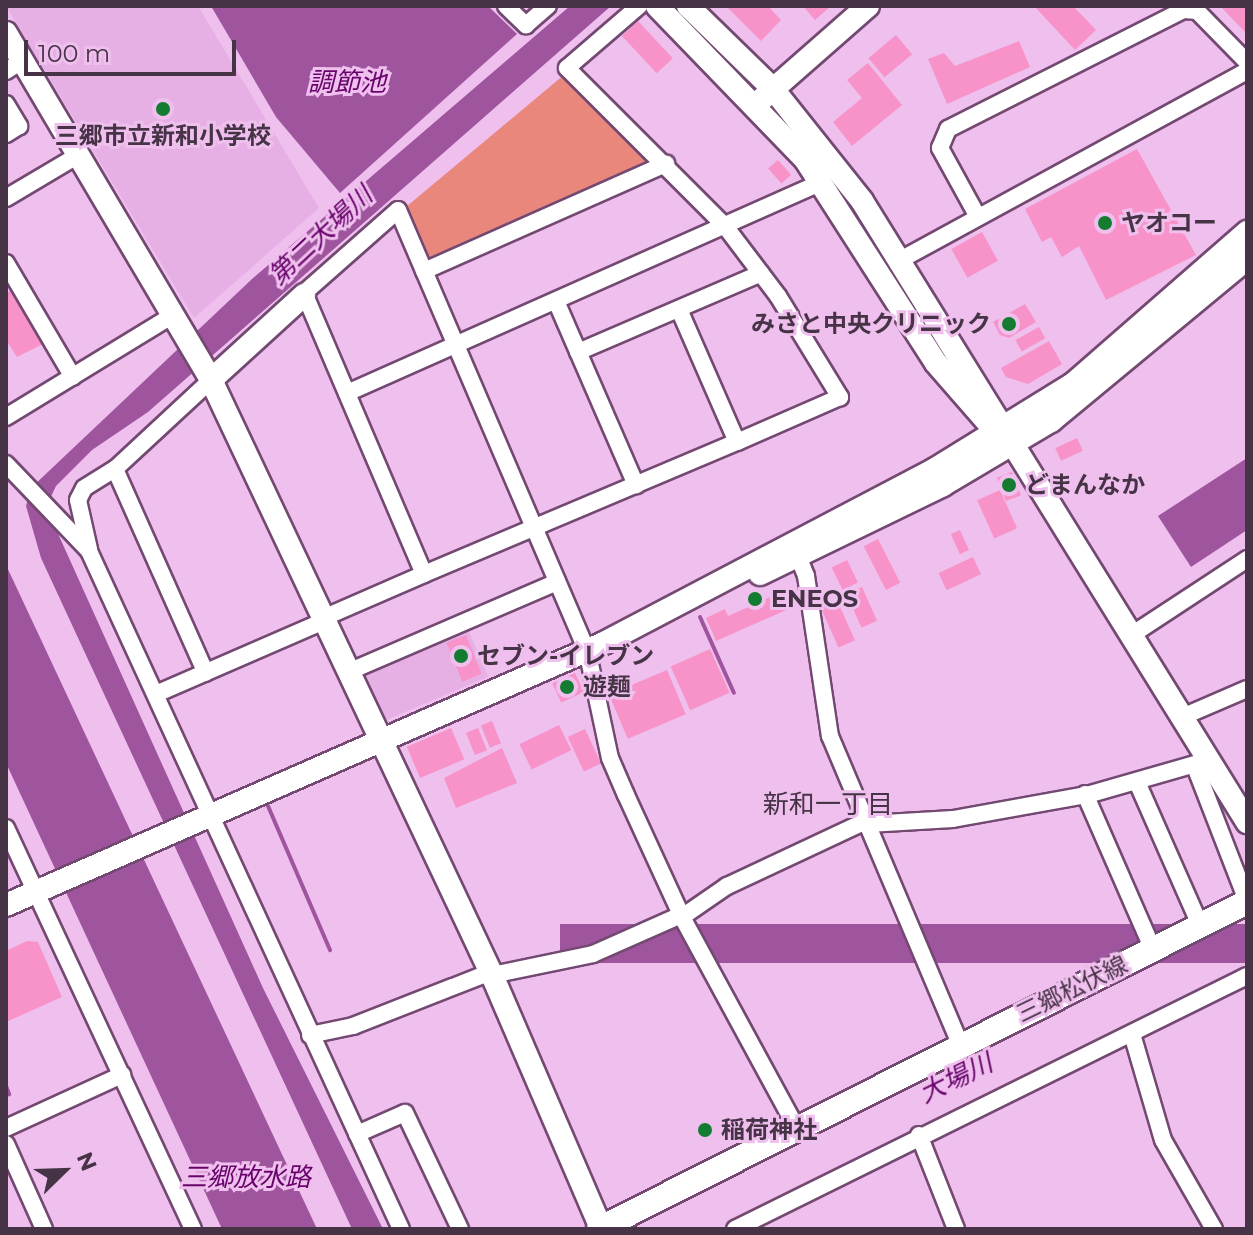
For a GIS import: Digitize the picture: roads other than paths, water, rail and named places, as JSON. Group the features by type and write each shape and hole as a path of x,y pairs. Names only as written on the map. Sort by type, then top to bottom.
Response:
{"main road":[{"name":"三郷松伏線","path":"600,1229 795,1125 1153,950 1246,898"}],"street":[{"path":"506,6 526,25 548,6"},
{"path":"156,694 424,574 840,397 761,273 725,226 567,68 639,6"},
{"path":"657,6 755,105 822,182 936,363 1005,440"},
{"path":"688,6 773,89 902,259 1005,440 1182,717 1202,764 1246,898"},
{"path":"755,105 868,6"},
{"path":"978,217 940,148 948,129 1184,10 1197,11 1247,62"},
{"path":"6,33 14,66 80,154 209,377 492,974 600,1229"},
{"path":"902,259 1247,71"},
{"path":"6,104 19,126 6,134"},
{"path":"6,198 80,154"},
{"path":"424,271 666,164"},
{"path":"347,393 822,182"},
{"path":"401,1229 208,817 156,694 89,551 78,500 84,488 115,469 209,377 398,210 587,650 610,758 681,916 795,1125"},
{"path":"1005,440 1103,361 1247,232"},
{"path":"6,905 627,632 1005,440 1115,375 1247,259"},
{"path":"6,263 73,377"},
{"path":"578,352 761,273"},
{"path":"304,295 424,574"},
{"path":"556,301 636,485"},
{"path":"679,309 737,442"},
{"path":"6,417 173,315"},
{"path":"11,459 26,490 76,535 89,551"},
{"path":"115,469 206,673"},
{"path":"795,548 830,736 960,1044"},
{"path":"1130,636 1247,559"},
{"path":"348,672 557,582"},
{"path":"1182,717 1247,689"},
{"path":"310,1035 353,1026 492,974 593,954 681,916 727,886 867,822 953,819 1085,794 1202,764"},
{"path":"1202,764 1247,822"},
{"path":"1137,782 1200,925"},
{"path":"1085,794 1153,950"},
{"path":"6,828 45,888 122,1075 193,1229"},
{"path":"735,1229 919,1135 1247,976"},
{"path":"1132,1034 1163,1140 1214,1229"},
{"path":"6,1128 122,1075"},
{"path":"357,1134 405,1113 460,1229"},
{"path":"919,1135 956,1229"},
{"path":"6,1144 44,1229"}],"water":[{"name":"調節池","path":"211,6 488,6 517,34 340,193 276,117"},
{"name":"第二大場川","path":"570,6 611,6 148,412 92,450 56,486 46,507 263,988 383,1229 352,1229 41,558 26,506 31,488 252,279"},
{"path":"1247,458 1247,530 1191,567 1158,516"},
{"name":"三郷放水路","path":"6,565 317,1229 222,1229 6,763"},
{"path":"560,924 1247,924 1247,963 560,963"}],"waterway":[{"path":"50,520 80,593"},
{"path":"700,617 734,693"},
{"path":"268,806 330,950"},
{"path":"6,1086 9,1094"}],"place":[{"name":"三郷市立新和小学校","path":"163,109"},
{"name":"ヤオコー","path":"1105,223"},
{"name":"みさと中央クリニック","path":"1009,324"},
{"name":"どまんなか","path":"1009,485"},
{"name":"ENEOS","path":"755,599"},
{"name":"セブン-イレブン","path":"461,656"},
{"name":"遊麺","path":"567,687"},
{"name":"稲荷神社","path":"705,1130"}],"district":[{"name":"新和一丁目","path":"828,805"}],"water label":[{"name":"大場川","path":"956,1079"}]}
